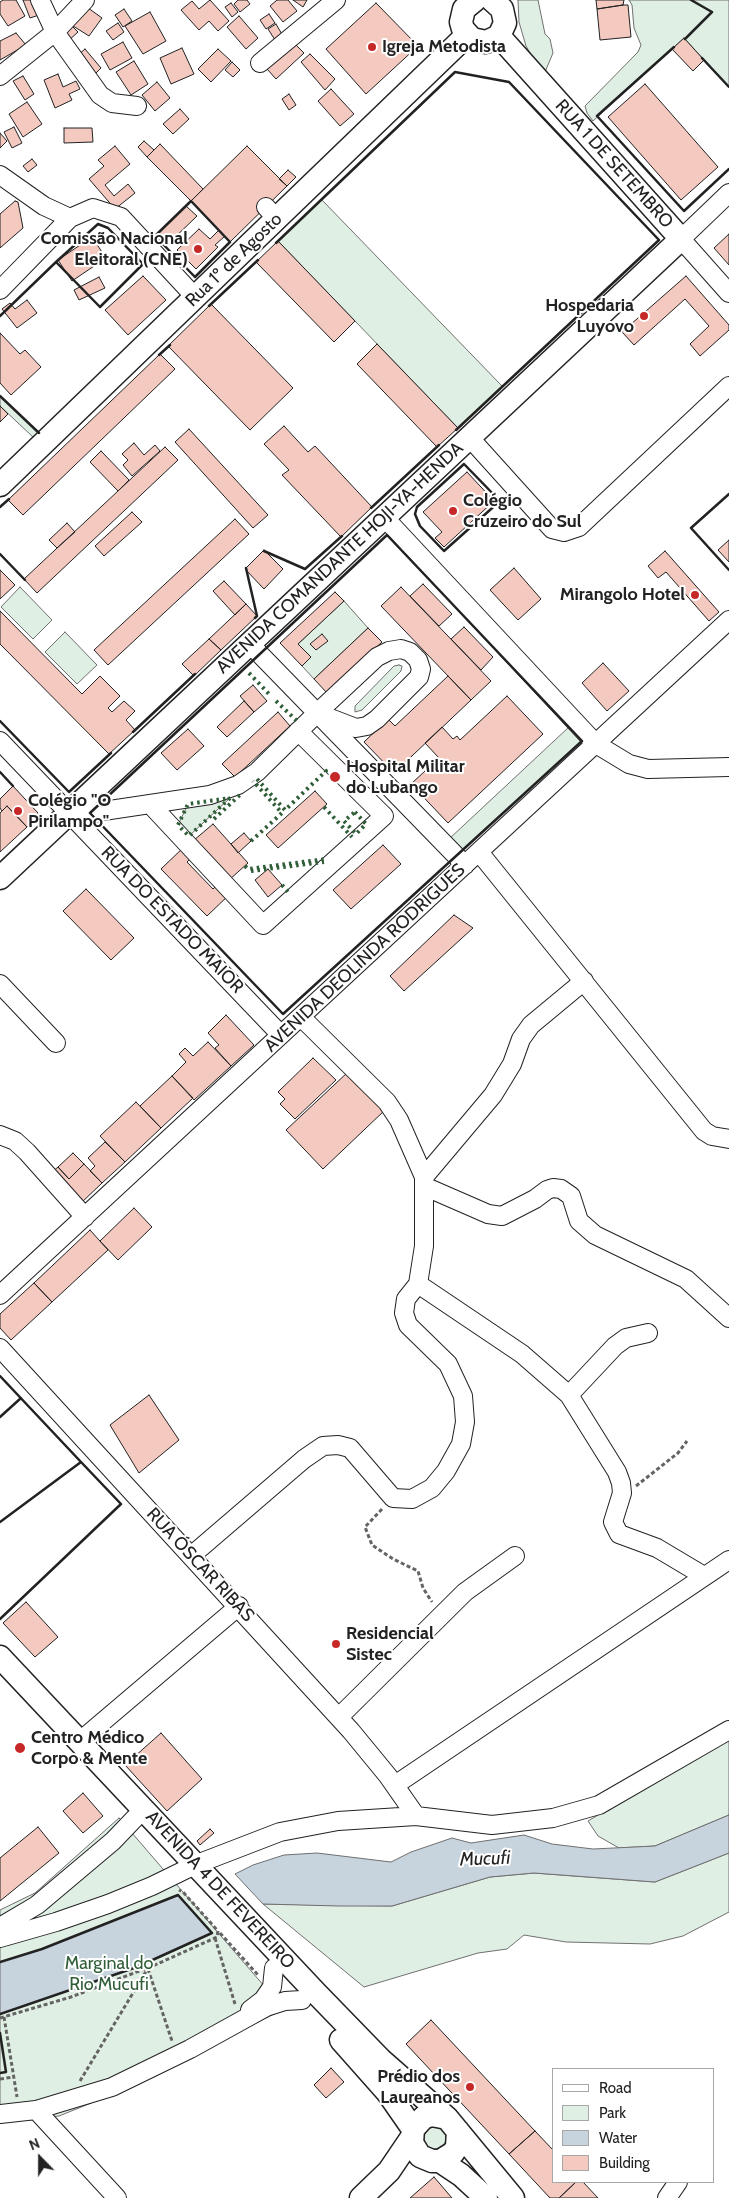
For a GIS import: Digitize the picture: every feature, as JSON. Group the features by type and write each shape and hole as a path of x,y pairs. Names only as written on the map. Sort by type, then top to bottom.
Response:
{"main road":[{"path":"464,3 461,22 467,35 472,39 486,42 499,36 505,23 500,3"},
{"name":"Rua 1º de Agosto","path":"0,484 195,297 271,213 467,35"},
{"name":"RUA 1 DE SETEMBRO","path":"499,36 681,238"},
{"name":"AVENIDA COMANDANTE HOJI-YA-HENDA","path":"0,878 681,238"},
{"name":"AVENIDA 4 DE FEVEREIRO","path":"0,1656 80,1741 235,1927 267,1973 302,2000 388,2093 413,2133 415,2150 420,2156 436,2161 461,2175 486,2198"},
{"name":"AVENIDA 4 DE FEVEREIRO","path":"0,1676 190,1875"},
{"name":"AVENIDA 4 DE FEVEREIRO","path":"235,1927 453,2124 513,2198"},
{"path":"360,2198 390,2171 424,2117 432,2115 453,2124 457,2146 453,2153 436,2161 408,2165 390,2171"}],"street":[{"path":"40,0 56,32 100,95 112,103 137,106"},
{"path":"0,76 56,32 86,0"},
{"path":"260,63 336,0"},
{"path":"0,175 44,206 70,218"},
{"path":"681,238 729,193"},
{"path":"0,290 70,218 93,208 120,217 195,297"},
{"name":"RUA 1 DE SETEMBRO","path":"681,238 729,294"},
{"path":"469,437 552,529 564,532 579,527 729,386"},
{"path":"384,517 596,744 629,764 648,769 729,767"},
{"name":"AVENIDA DEOLINDA RODRIGUES","path":"0,1295 729,620"},
{"path":"249,643 465,865"},
{"path":"69,812 90,813 210,795 238,785 257,772 317,713 377,657 389,651 401,650 410,652 418,660 421,669 418,677 377,719 366,726 356,728 317,713"},
{"path":"150,804 263,925 384,816 298,732"},
{"name":"RUA DO ESTADO MAIOR","path":"0,741 282,1035"},
{"path":"479,852 704,1131 712,1136 729,1139"},
{"path":"425,1182 493,1095 512,1064 521,1039 531,1025 584,981"},
{"path":"0,984 56,1043"},
{"path":"191,1556 304,1459 323,1446 338,1444 350,1448 393,1498 412,1500 432,1488 446,1471 461,1444 465,1422 463,1396 448,1364 408,1325 404,1313 406,1299 418,1284 424,1246 425,1182 399,1120 387,1102 301,1017"},
{"path":"0,1134 15,1141 27,1152 85,1217"},
{"path":"425,1182 488,1214 502,1216 535,1200 547,1190 553,1188 562,1189 571,1196 579,1221 595,1235 686,1279 729,1318"},
{"path":"418,1284 522,1354 569,1395 616,1472 622,1493 613,1522 619,1534 657,1548 704,1576"},
{"path":"569,1395 626,1338 648,1333"},
{"name":"RUA ÓSCAR RIBAS","path":"0,1348 339,1717 395,1785 416,1816"},
{"path":"339,1717 465,1592 515,1556"},
{"path":"395,1785 729,1560"},
{"path":"80,1741 239,1606"},
{"path":"0,1938 56,1922 190,1875 280,1832 338,1821 416,1816 492,1825 553,1818 599,1805 729,1730"},
{"path":"0,1927 37,1905 113,1841 135,1818"},
{"path":"230,2026 263,2000 272,1986 267,1973"},
{"path":"0,2114 36,2110 112,2087 190,2049 266,2006 285,2001 302,2000"},
{"path":"36,2110 118,2198"},
{"path":"668,2198 677,2183"}],"path":[{"path":"622,1493 642,1483 678,1453 686,1441"},
{"path":"393,1498 365,1527 368,1536 372,1545 392,1560 418,1571 423,1588 441,1616"},
{"path":"190,1875 183,1892 235,1927 267,1973"},
{"path":"17,2097 2,2017 71,1997 148,1968 235,1927"},
{"path":"215,1938 235,2005 242,1998"},
{"path":"148,1968 172,2042"},
{"path":"77,2085 148,1968"},
{"path":"0,2079 14,2077"}],"green space":[{"path":"518,0 538,0 545,34 550,39 553,53 545,72 526,46 519,22"},
{"path":"629,0 729,0 729,87 684,38 593,121 587,113 585,106 638,52 641,45 634,28 632,5"},
{"path":"322,200 502,386 458,428 278,241"},
{"path":"0,396 39,433 34,438 0,406"},
{"path":"20,587 52,620 33,639 1,607"},
{"path":"344,601 368,628 314,679 302,666 311,657 298,644"},
{"path":"65,632 97,665 77,684 45,652"},
{"path":"394,666 402,666 401,671 362,710 355,712 355,706"},
{"path":"569,727 582,741 461,851 449,839"},
{"path":"230,798 189,836 178,825 188,804"},
{"path":"729,1740 729,1815 655,1846 619,1848 598,1836 588,1821"},
{"name":"Marginal do Rio Mucufi","path":"119,1818 284,2009 126,2089 59,2116 0,2121 0,1910 35,1893"},
{"path":"729,1853 729,1912 683,1936 650,1944 566,1942 524,1935 507,1949 478,1953 364,1987 263,1904 392,1906 490,1877 534,1873 655,1882"},
{"path":"435,2127 445,2134 446,2138 439,2148 435,2149 425,2142 424,2138 431,2128"}],"water":[{"name":"Mucufi","path":"729,1815 729,1853 655,1882 534,1873 490,1877 392,1906 339,1906 263,1904 235,1874 253,1865 284,1855 317,1853 391,1862 411,1852 452,1838 471,1843 524,1835 552,1844 593,1849 655,1846"},
{"path":"178,1895 212,1933 137,1967 0,2014 0,1962 42,1949"}],"building":[{"path":"3,0 16,0 25,16 8,26 0,14 0,2"},
{"path":"23,0 34,0 39,15 30,18"},
{"path":"210,0 229,21 218,31 209,21 199,30 181,10 192,1 199,9"},
{"path":"238,0 247,0 250,4 240,12 234,4"},
{"path":"277,0 288,0 297,11 283,22 270,6"},
{"path":"293,0 307,0 303,7"},
{"path":"596,0 624,0 623,5 597,9"},
{"path":"231,3 238,12 232,17 225,7"},
{"name":"Igreja Metodista","path":"376,3 418,46 366,94 326,49"},
{"path":"84,5 102,18 89,36 70,24"},
{"path":"628,5 631,37 600,40 597,9"},
{"path":"124,9 132,21 123,27 115,15"},
{"path":"150,12 166,41 143,54 125,26"},
{"path":"269,14 275,23 266,29 260,20"},
{"path":"239,16 258,38 246,49 227,27"},
{"path":"118,23 124,32 113,40 106,31"},
{"path":"276,24 283,36 275,40 268,29"},
{"path":"71,25 78,32 67,42 61,35"},
{"path":"16,33 26,45 0,60 0,41"},
{"path":"684,38 704,60 693,71 672,49"},
{"path":"123,42 132,58 110,70 101,54"},
{"path":"294,43 304,53 276,79 267,69"},
{"path":"182,48 194,74 171,84 160,58"},
{"path":"85,49 101,68 94,75 77,56"},
{"path":"218,49 231,61 211,82 198,69"},
{"path":"310,54 335,79 325,90 301,62"},
{"path":"134,61 148,84 131,95 116,72"},
{"path":"232,62 240,70 233,77 225,70"},
{"path":"58,74 63,87 76,81 80,89 69,94 72,100 55,108 44,80"},
{"path":"23,76 34,94 25,100 13,81"},
{"path":"157,82 170,98 155,111 142,95"},
{"path":"645,84 718,167 681,200 608,117"},
{"path":"331,89 354,114 340,126 318,101"},
{"path":"289,94 296,105 289,110 282,99"},
{"path":"27,102 42,124 23,137 9,114"},
{"path":"180,109 189,119 173,134 163,124"},
{"path":"14,127 22,143 12,148 4,132"},
{"path":"64,128 92,128 93,142 64,143"},
{"path":"0,133 7,141 0,148"},
{"path":"144,141 154,150 147,157 138,147"},
{"path":"160,144 203,189 191,201 147,157"},
{"path":"115,146 130,164 105,185 114,196 128,184 135,193 115,209 89,179 104,166 98,160"},
{"path":"247,146 287,186 230,242 191,201"},
{"path":"32,159 37,165 28,172 23,166"},
{"path":"288,170 296,177 287,186 279,179"},
{"path":"15,201 18,202 23,228 0,248 0,214"},
{"path":"186,206 197,216 169,243 159,232"},
{"name":"Comissão Nacional Eleitoral (CNE)","path":"199,229 210,239 219,230 225,236 215,245 218,247 196,269 177,250"},
{"path":"729,234 729,265 714,248"},
{"path":"92,237 106,258 72,281 58,260"},
{"path":"278,241 355,321 334,342 256,262"},
{"path":"143,276 166,300 128,335 105,310"},
{"path":"686,276 729,325 729,330 700,356 690,344 709,326 685,299 634,345 622,332"},
{"path":"99,277 105,288 79,300 74,290"},
{"path":"27,300 37,313 17,328 2,309 10,303 15,309"},
{"path":"211,304 293,388 250,430 168,346"},
{"path":"0,333 20,354 25,350 41,367 11,395 0,383"},
{"path":"377,344 458,428 437,447 357,364"},
{"path":"160,354 175,369 23,515 8,500"},
{"path":"0,406 8,414 0,422"},
{"path":"284,426 308,452 315,446 372,507 341,537 282,475 289,470 264,444"},
{"path":"189,429 268,515 253,528 175,442"},
{"path":"134,443 144,455 155,445 160,451 132,476 123,465 128,460 122,454"},
{"path":"165,447 178,460 37,593 24,579"},
{"path":"101,451 129,480 118,491 90,462"},
{"name":"Colégio Cruzeiro do Sul","path":"467,472 494,501 444,547 435,538 442,532 423,512"},
{"path":"132,512 142,522 104,556 95,546"},
{"path":"235,519 249,534 108,665 94,650"},
{"path":"67,523 75,532 57,548 49,540"},
{"path":"729,540 729,562 718,550"},
{"path":"264,550 283,569 264,589 245,569"},
{"name":"Mirangolo Hotel","path":"665,551 719,612 709,621 666,572 658,578 648,566"},
{"path":"514,568 541,599 518,620 490,590"},
{"path":"0,570 15,585 0,599"},
{"path":"224,581 246,604 235,615 213,591"},
{"path":"423,584 452,614 439,626 410,596"},
{"path":"401,587 491,681 471,700 381,606"},
{"path":"335,592 344,601 298,644 311,657 302,666 280,643"},
{"path":"246,604 257,616 221,650 209,639"},
{"path":"0,611 82,694 100,676 120,696 108,708 112,712 124,701 135,711 126,720 135,730 109,754 0,644"},
{"path":"464,627 493,657 481,670 451,639"},
{"path":"368,628 382,642 327,693 314,679"},
{"path":"322,634 328,641 316,650 310,644"},
{"path":"209,639 221,650 194,676 182,664"},
{"path":"603,663 629,691 607,711 582,683"},
{"path":"448,676 471,700 394,773 364,742 388,719 395,726"},
{"path":"253,685 267,701 254,712 240,696"},
{"path":"507,696 543,734 448,823 411,784 439,758 425,743 442,727 453,739 457,736 460,740"},
{"path":"244,701 254,712 227,737 217,727"},
{"path":"278,712 290,726 235,777 222,764"},
{"path":"188,729 204,746 177,770 161,753"},
{"path":"13,786 38,813 38,816 27,827 7,806 2,811 0,808 0,799"},
{"path":"315,791 327,804 278,848 266,835"},
{"path":"7,806 27,827 0,852 0,813"},
{"path":"213,824 248,863 229,880 193,841"},
{"path":"244,833 251,841 238,853 231,844"},
{"path":"383,845 401,864 351,909 333,890"},
{"path":"185,846 194,855 187,862 213,889 219,883 230,894 207,916 161,869"},
{"path":"268,869 282,885 268,897 255,880"},
{"path":"86,889 134,938 111,960 63,911"},
{"path":"454,915 473,928 404,991 390,976"},
{"path":"226,1015 254,1045 231,1066 215,1048 219,1045 208,1033"},
{"path":"208,1042 231,1066 194,1100 172,1076 186,1062 179,1054 185,1048 193,1056"},
{"path":"313,1058 336,1080 295,1119 280,1104 285,1099 278,1092"},
{"path":"348,1072 385,1110 323,1169 286,1130"},
{"path":"172,1076 193,1098 161,1128 140,1106"},
{"path":"136,1102 161,1128 125,1162 100,1136"},
{"path":"105,1142 125,1162 102,1183 90,1171 95,1166 88,1158"},
{"path":"73,1153 84,1164 69,1179 58,1167"},
{"path":"84,1164 102,1183 80,1204 51,1173 58,1167 69,1179"},
{"path":"134,1208 152,1227 118,1260 100,1241"},
{"path":"90,1230 108,1250 52,1302 34,1283"},
{"path":"34,1283 52,1302 11,1340 0,1328 0,1314"},
{"path":"149,1395 179,1440 139,1473 110,1425"},
{"path":"26,1602 58,1637 35,1657 3,1623"},
{"path":"161,1733 202,1779 167,1811 125,1765"},
{"path":"83,1793 103,1816 83,1833 63,1811"},
{"path":"38,1827 59,1853 0,1901 0,1858"},
{"path":"210,1829 214,1833 200,1845 197,1841"},
{"name":"Prédio dos Laureanos","path":"431,2020 535,2131 509,2154 406,2044"},
{"path":"331,2068 344,2082 326,2098 314,2085"},
{"path":"535,2131 552,2149 552,2183 575,2183 559,2198 550,2198 509,2154"},
{"path":"434,2177 452,2198 410,2198"},
{"path":"575,2183 584,2183 598,2198 559,2198"}],"hedge":[{"path":"249,673 270,695"},
{"path":"276,701 297,721"},
{"path":"257,779 285,810 326,771 323,768"},
{"path":"251,841 282,813 253,781"},
{"path":"214,819 242,793"},
{"path":"230,798 189,836 178,825 188,804 230,798"},
{"path":"324,807 352,837"},
{"path":"355,812 366,824 356,834 344,821 355,812"},
{"path":"245,866 248,869 326,859"},
{"path":"251,871 324,862"},
{"path":"282,885 290,892"}],"wall":[{"path":"685,39 712,12 691,0"},
{"path":"674,47 597,116 684,211 729,169"},
{"path":"702,58 729,87"},
{"path":"276,243 455,72 509,82 659,240 456,430"},
{"path":"191,201 230,242 195,277 155,236 191,201"},
{"path":"98,224 108,228 143,264 100,307 56,262 98,224"},
{"path":"209,306 258,260"},
{"path":"0,316 56,262"},
{"path":"159,355 170,345"},
{"path":"0,396 39,433"},
{"path":"371,508 439,445"},
{"path":"464,464 500,501 444,551 420,526 415,514 417,507 464,464"},
{"path":"729,494 691,528 729,570"},
{"path":"0,507 9,499"},
{"path":"387,535 582,741 283,1014 90,813 387,535"},
{"path":"264,551 305,569 342,536"},
{"path":"0,554 25,580"},
{"path":"246,568 257,616 255,618"},
{"path":"133,732 195,674"},
{"path":"0,721 69,792 111,753"},
{"path":"0,772 13,786"},
{"path":"0,1376 81,1462"},
{"path":"0,1417 21,1398"},
{"path":"0,1522 81,1462 121,1504 0,1619"},
{"path":"0,1962 42,1949 178,1895 212,1933 137,1967 0,2014"},
{"path":"0,2033 6,2072 0,2073"}],"place":[{"name":"Igreja Metodista","path":"372,47"},
{"name":"Comissão Nacional Eleitoral (CNE)","path":"198,249"},
{"name":"Hospedaria Luyovo","path":"644,316"},
{"name":"Colégio Cruzeiro do Sul","path":"453,511"},
{"name":"Mirangolo Hotel","path":"695,595"},
{"name":"Hospital Militar do Lubango","path":"335,777"},
{"name":"Colégio \"O Pirilampo\"","path":"18,811"},
{"name":"Residencial Sistec","path":"336,1644"},
{"name":"Centro Médico Corpo & Mente","path":"20,1748"},
{"name":"Prédio dos Laureanos","path":"470,2087"}]}
